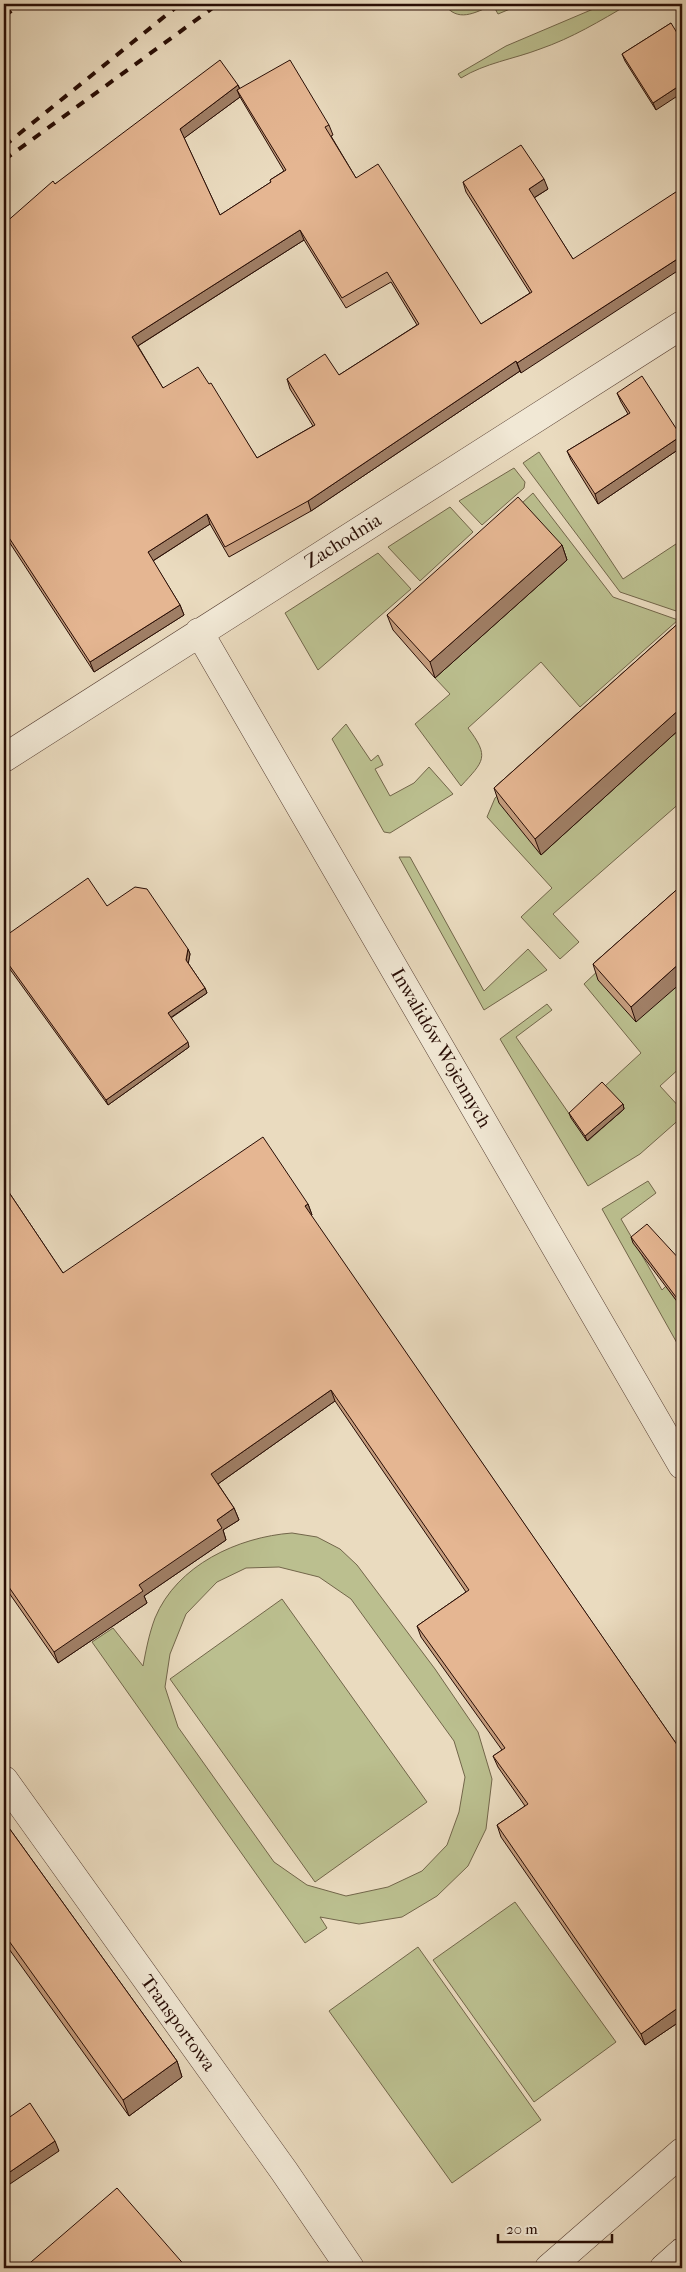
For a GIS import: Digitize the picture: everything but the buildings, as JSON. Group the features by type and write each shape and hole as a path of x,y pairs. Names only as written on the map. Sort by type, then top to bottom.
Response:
{"street":[{"name":"Zachodnia","path":"4,758 682,325"},
{"name":"Inwalidów Wojennych","path":"199,632 682,1465"},
{"name":"Transportowa","path":"4,1780 284,2171 350,2268"},
{"path":"549,2268 682,2152"},
{"path":"664,2268 682,2252"}],"green space":[{"path":"444,4 522,4 498,14 493,5 467,15 461,15 449,10"},
{"path":"605,4 629,4 586,29 552,45 490,65 461,78 458,74 506,46"},
{"path":"539,452 623,579 682,540 682,613 620,592 523,463"},
{"path":"514,468 525,482 524,488 482,525 459,501"},
{"path":"533,493 613,597 678,620 580,707 541,662 468,728 482,753 479,764 461,786 415,724 450,694 435,678 489,533"},
{"path":"450,507 473,532 420,581 388,547"},
{"path":"378,553 411,589 318,670 285,613"},
{"path":"346,724 371,761 378,755 383,765 375,769 390,796 414,783 429,767 453,794 390,833 384,832 332,739"},
{"path":"682,727 682,801 553,914 579,942 560,959 521,917 552,888 487,817 495,798 524,771"},
{"path":"399,857 410,857 484,991 528,949 547,970 484,1010"},
{"path":"621,949 682,982 682,1066 660,1086 682,1110 682,1117 640,1154 588,1186 500,1039 547,1004 552,1010 516,1037 588,1141 624,1109 604,1087 641,1053 584,984"},
{"path":"648,1181 656,1193 621,1219 662,1290 666,1286 682,1308 682,1352 602,1209"},
{"path":"292,1533 317,1537 340,1549 357,1565 435,1669 478,1732 492,1779 486,1829 468,1866 437,1896 402,1917 359,1924 320,1917 327,1928 305,1943 92,1642 113,1628 143,1666 155,1618 165,1599 178,1583 212,1557 251,1541","holes":["279,1567 319,1577 351,1599 454,1741 465,1777 459,1812 447,1845 422,1871 388,1887 346,1896 307,1885 274,1862 178,1727 165,1687 170,1654 186,1614 217,1582 246,1568"]},
{"path":"282,1599 427,1802 315,1882 170,1679"},
{"path":"515,1902 616,2042 534,2102 433,1960"},
{"path":"418,1947 541,2120 452,2183 329,2011"}],"railway":[{"path":"4,16 21,4"},
{"path":"4,146 180,4"},
{"path":"4,160 218,4"}]}
